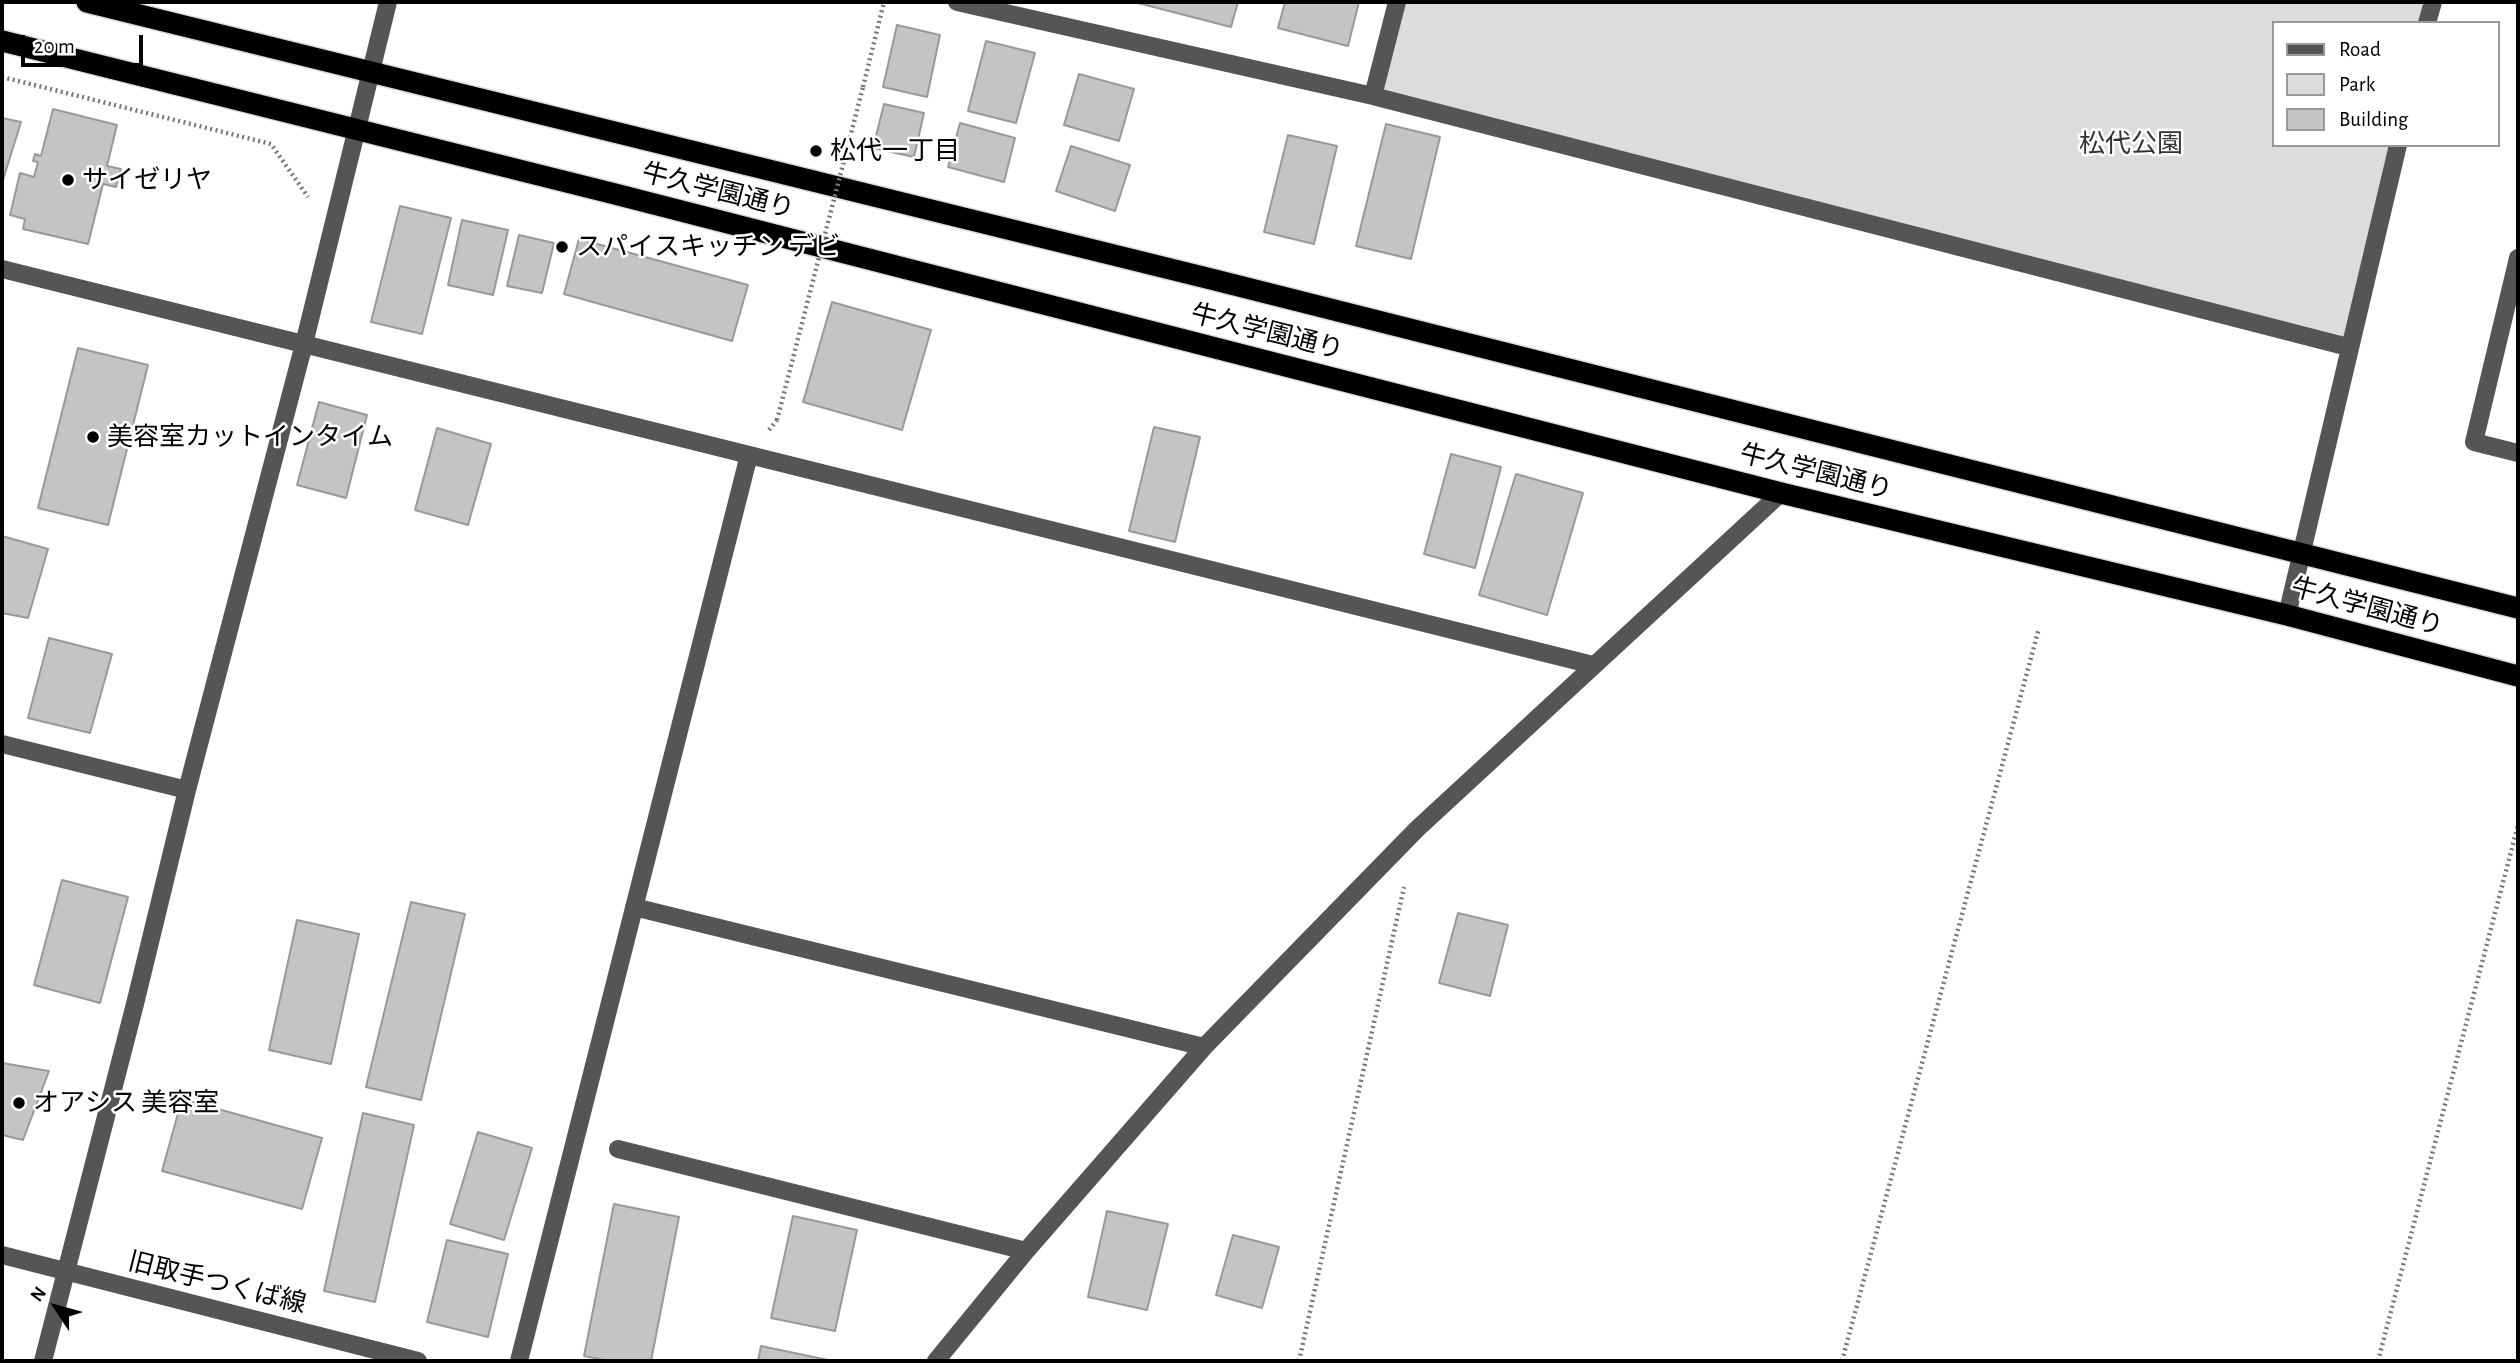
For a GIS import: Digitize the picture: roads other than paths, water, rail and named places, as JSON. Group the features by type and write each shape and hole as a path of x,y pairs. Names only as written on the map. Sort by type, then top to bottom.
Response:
{"highway":[{"name":"牛久学園通り","path":"87,2 1228,284 2518,608"},
{"name":"牛久学園通り","path":"2,41 615,194 1781,493 2287,615 2518,676"}],"street":[{"path":"43,1361 187,790 304,344 388,2"},
{"path":"957,2 1373,96 2348,346"},
{"path":"1373,96 1398,2"},
{"path":"2428,21 2433,2"},
{"path":"2287,615 2348,346 2398,147"},
{"path":"2518,258 2474,442 2518,453"},
{"path":"2,269 1592,665"},
{"path":"519,1361 749,455"},
{"path":"936,1361 1026,1251 1204,1047 1417,829 1781,493"},
{"path":"2,744 187,790"},
{"path":"634,907 1204,1047"},
{"path":"618,1149 1026,1251"},
{"name":"旧取手つくば線","path":"2,1255 418,1361"}],"place":[{"name":"松代一丁目","path":"816,151"},
{"name":"サイゼリヤ","path":"68,180"},
{"name":"スパイスキッチン デビ","path":"562,247"},
{"name":"美容室カットインタイム","path":"93,437"},
{"name":"オアシス 美容室","path":"19,1103"}],"park label":[{"name":"松代公園","path":"2131,144"}]}
